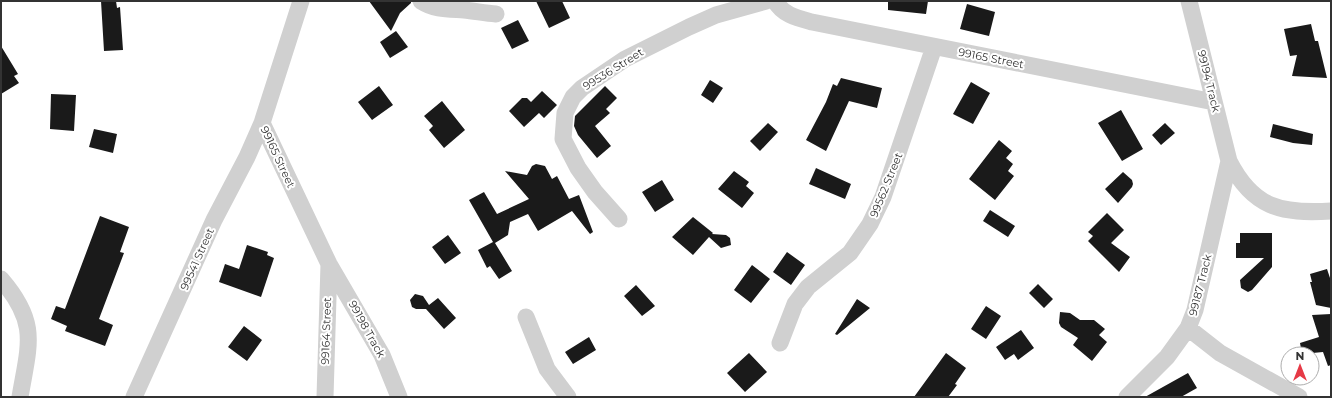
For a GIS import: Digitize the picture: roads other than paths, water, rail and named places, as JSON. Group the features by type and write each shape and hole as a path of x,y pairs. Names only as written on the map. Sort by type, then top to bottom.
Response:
{"street":[{"name":"99165 Street","path":"301,1 262,123 329,264"},
{"path":"421,1 428,6 441,10 463,10 496,14"},
{"name":"99536 Street","path":"619,219 595,192 578,168 563,139 565,113 573,97 582,88 625,59 689,27 716,15 766,1"},
{"name":"99165 Street","path":"775,1 784,12 812,22 1214,102"},
{"name":"99194 Track","path":"1189,1 1229,161"},
{"name":"99562 Street","path":"780,342 795,304 808,287 850,253 870,224 883,198 934,47"},
{"name":"99541 Street","path":"134,397 214,220 247,158 262,123"},
{"path":"1229,161 1238,178 1261,201 1273,206 1297,210 1331,211"},
{"name":"99187 Track","path":"1229,161 1195,310 1188,328 1220,353 1299,397"},
{"name":"99164 Street","path":"325,397 329,264"},
{"name":"99198 Track","path":"329,264 382,355 399,397"},
{"path":"1,279 18,300 26,318 29,330 27,354 20,397"},
{"path":"526,317 547,369 568,397"},
{"path":"1127,397 1167,357 1188,328"}]}
